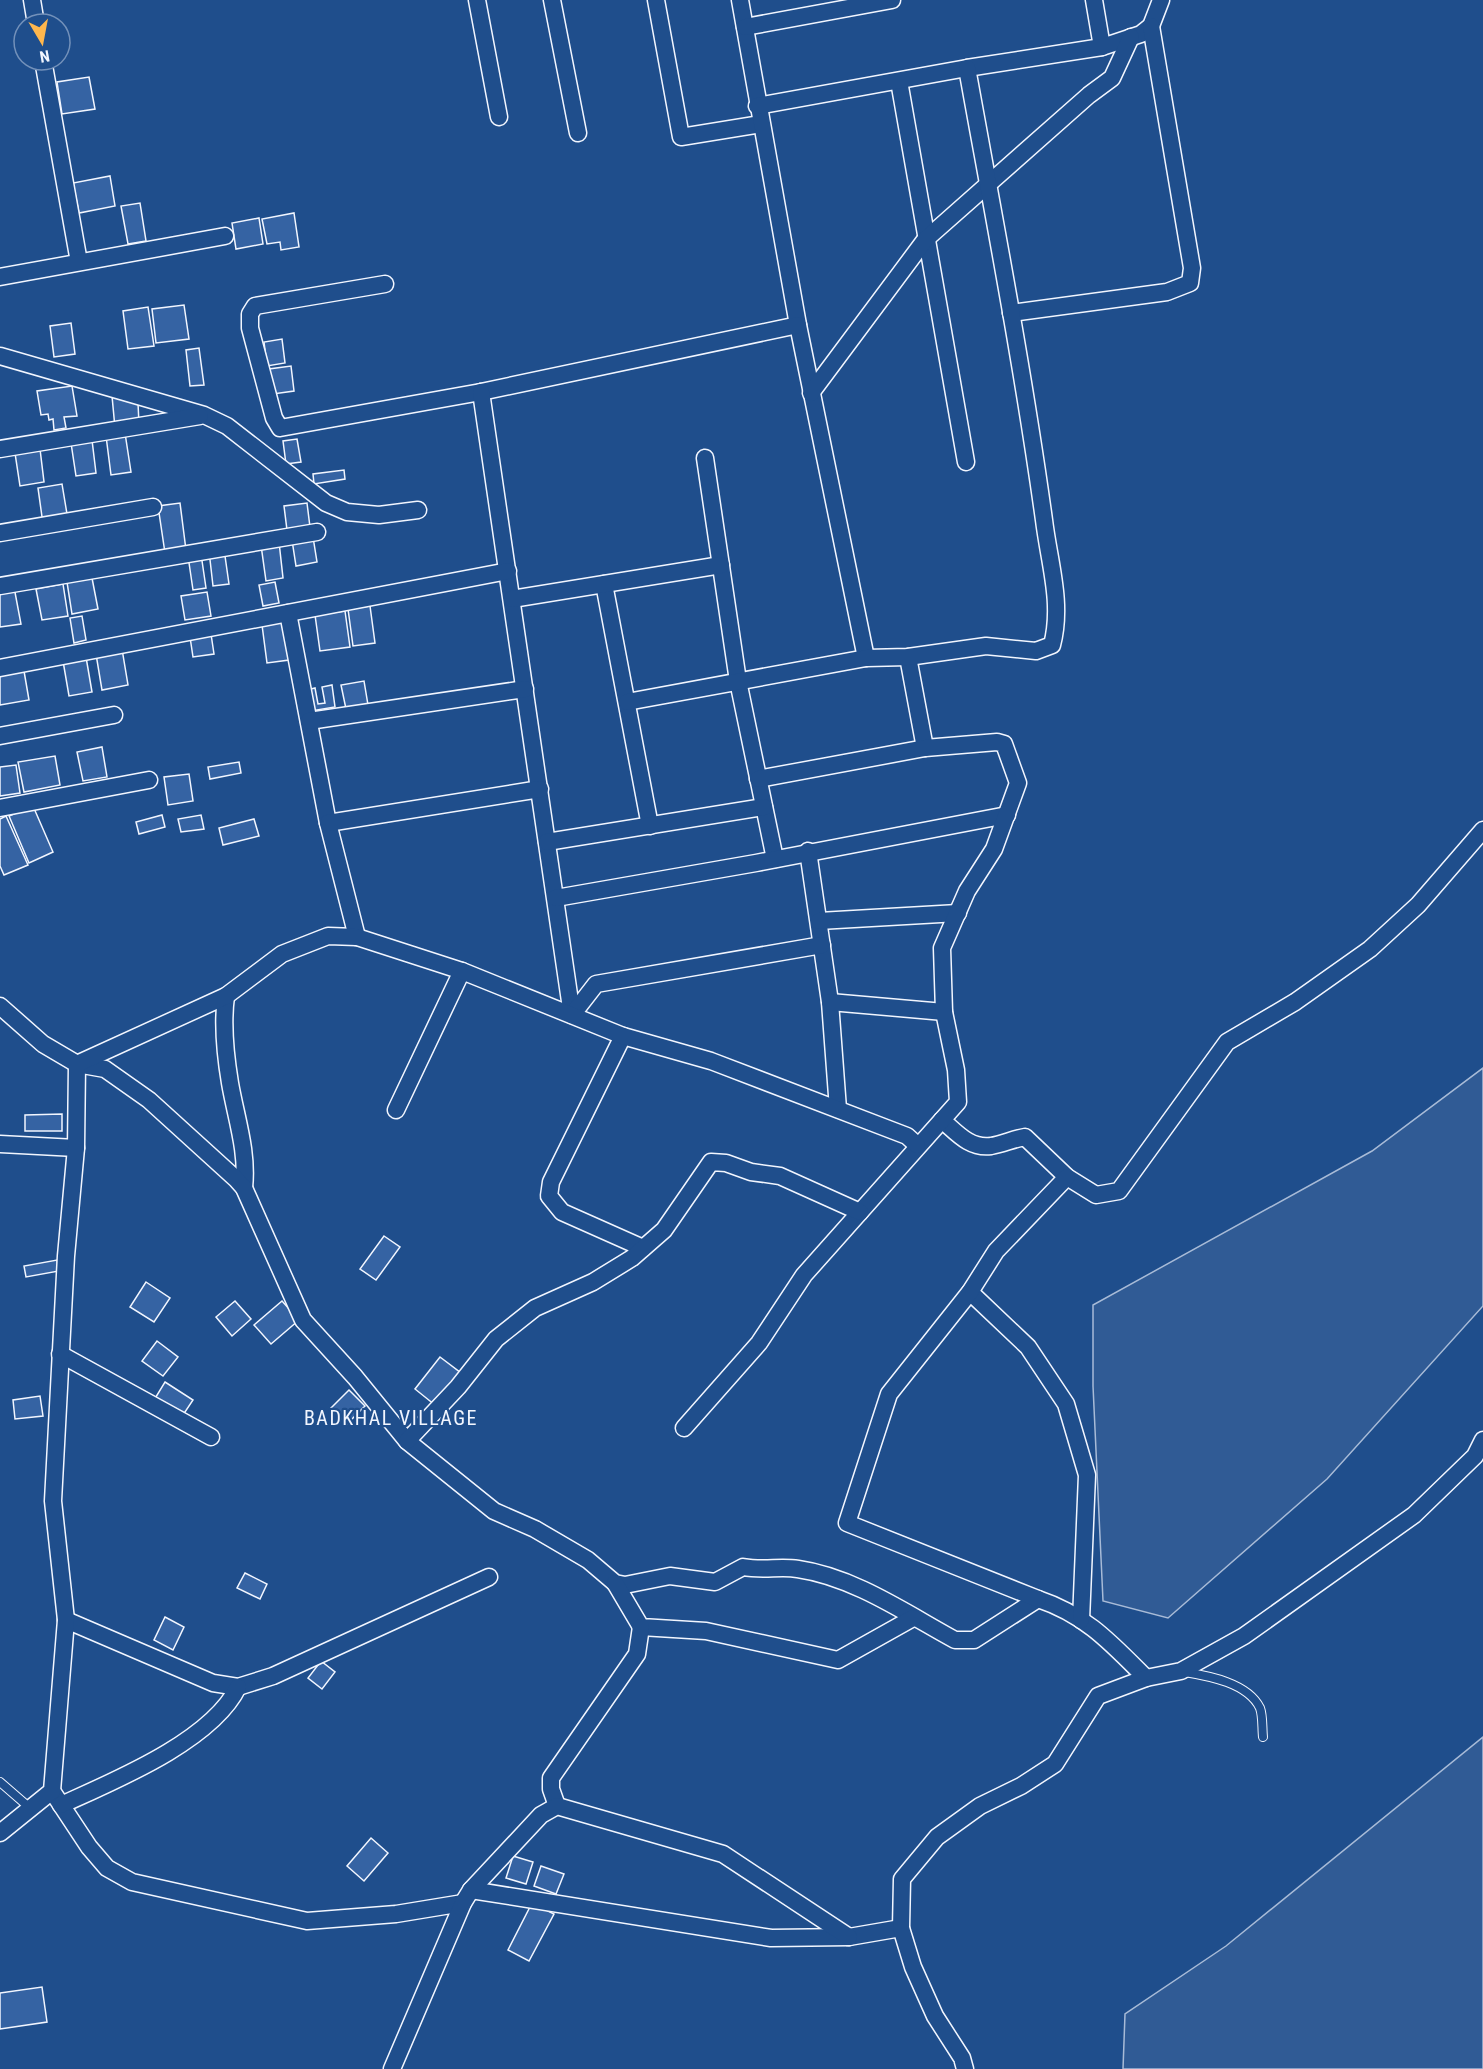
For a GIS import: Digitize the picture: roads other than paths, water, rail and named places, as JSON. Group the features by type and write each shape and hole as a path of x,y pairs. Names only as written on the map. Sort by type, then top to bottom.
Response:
{"street":[{"path":"477,0 499,117"},
{"path":"552,0 578,133"},
{"path":"656,0 681,137 761,124"},
{"path":"740,0 757,106 811,393 866,658"},
{"path":"745,27 892,0"},
{"path":"1094,0 1102,47"},
{"path":"1011,313 1167,292 1190,283 1192,268 1151,26 1161,0"},
{"path":"757,106 967,68 1102,47 1131,37 1151,26"},
{"path":"811,393 926,240 1089,95 1112,78 1131,37"},
{"path":"627,702 866,658 908,657 986,646 1036,651 1052,645 1056,629 1056,586 1011,313 967,68"},
{"path":"45,72 79,262"},
{"path":"899,81 966,462"},
{"path":"0,277 225,237"},
{"path":"385,284 255,306 250,314 250,328 274,418 280,428 481,392 798,325"},
{"path":"0,356 204,415 227,426 326,503 347,512 380,515 418,510"},
{"path":"481,392 572,1015"},
{"path":"0,449 204,415"},
{"path":"705,458 738,681 775,859"},
{"path":"0,533 153,507"},
{"path":"0,586 317,532"},
{"path":"512,599 721,565"},
{"path":"0,668 507,571"},
{"path":"604,584 650,825"},
{"path":"288,613 328,823 357,937"},
{"path":"908,657 925,748"},
{"path":"309,721 525,689"},
{"path":"0,736 114,715"},
{"path":"684,1428 759,1343 804,1275 958,1101 956,1070 944,1012 942,948 967,891 994,849 1018,783 1004,744 996,742 925,748 758,779"},
{"path":"0,808 149,780"},
{"path":"328,823 540,789"},
{"path":"548,842 764,807"},
{"path":"556,898 1006,815"},
{"path":"942,1120 971,1145 992,1146 1009,1139 1025,1137 1067,1177 1096,1195 1119,1191 1227,1042 1295,1002 1370,949 1418,905 1483,830"},
{"path":"808,851 830,1002 838,1109"},
{"path":"819,921 958,913"},
{"path":"77,1064 226,996 282,954 328,936 357,937 462,972 622,1036 711,1061 908,1136 917,1145"},
{"path":"572,1015 596,984 822,945"},
{"path":"396,1110 462,972"},
{"path":"226,996 222,1024 230,1085 247,1164 244,1188"},
{"path":"830,1002 944,1012"},
{"path":"0,1006 43,1044 77,1064 105,1069 149,1100 244,1188 303,1320 355,1377 407,1441 494,1511 535,1529 588,1560 615,1582 641,1627 637,1654 552,1778 551,1789 557,1806"},
{"path":"622,1036 551,1182 549,1196 562,1212 643,1248"},
{"path":"77,1064 76,1148 60,1354 53,1501 66,1620 57,1798 107,1868 132,1882 307,1921 396,1914 467,1897 771,1938 849,1937 900,1928"},
{"path":"0,1144 76,1148"},
{"path":"407,1441 458,1387 496,1339 535,1308 593,1282 643,1248 664,1230 706,1166 717,1161 800,1183 860,1212"},
{"path":"1067,1177 996,1251 970,1292 890,1394 847,1524 1064,1608 1099,1632 1146,1678"},
{"path":"970,1292 1028,1347 1066,1404 1087,1475 1081,1620"},
{"path":"60,1354 211,1437"},
{"path":"965,2069 962,2058 935,2016 913,1967 900,1928 902,1879 937,1837 980,1806 1021,1786 1055,1764 1098,1695 1146,1678 1181,1671 1244,1636 1414,1515 1474,1456 1483,1440"},
{"path":"615,1582 625,1585 670,1576 715,1582 742,1567 761,1571 797,1568 835,1579 955,1640 974,1640 1038,1599"},
{"path":"66,1620 213,1683 238,1686 273,1676 489,1577"},
{"path":"641,1627 706,1631 838,1660 913,1618"},
{"path":"0,1833 30,1808 166,1754 214,1718 231,1701 238,1686"},
{"path":"392,2069 467,1897 541,1815 557,1806 723,1854 849,1937"}],"lane":[{"path":"1181,1671 1211,1676 1253,1698 1261,1710 1263,1737"},
{"path":"0,1782 30,1808"}],"district":[{"name":"BADKHAL VILLAGE","path":"391,1418"}]}
